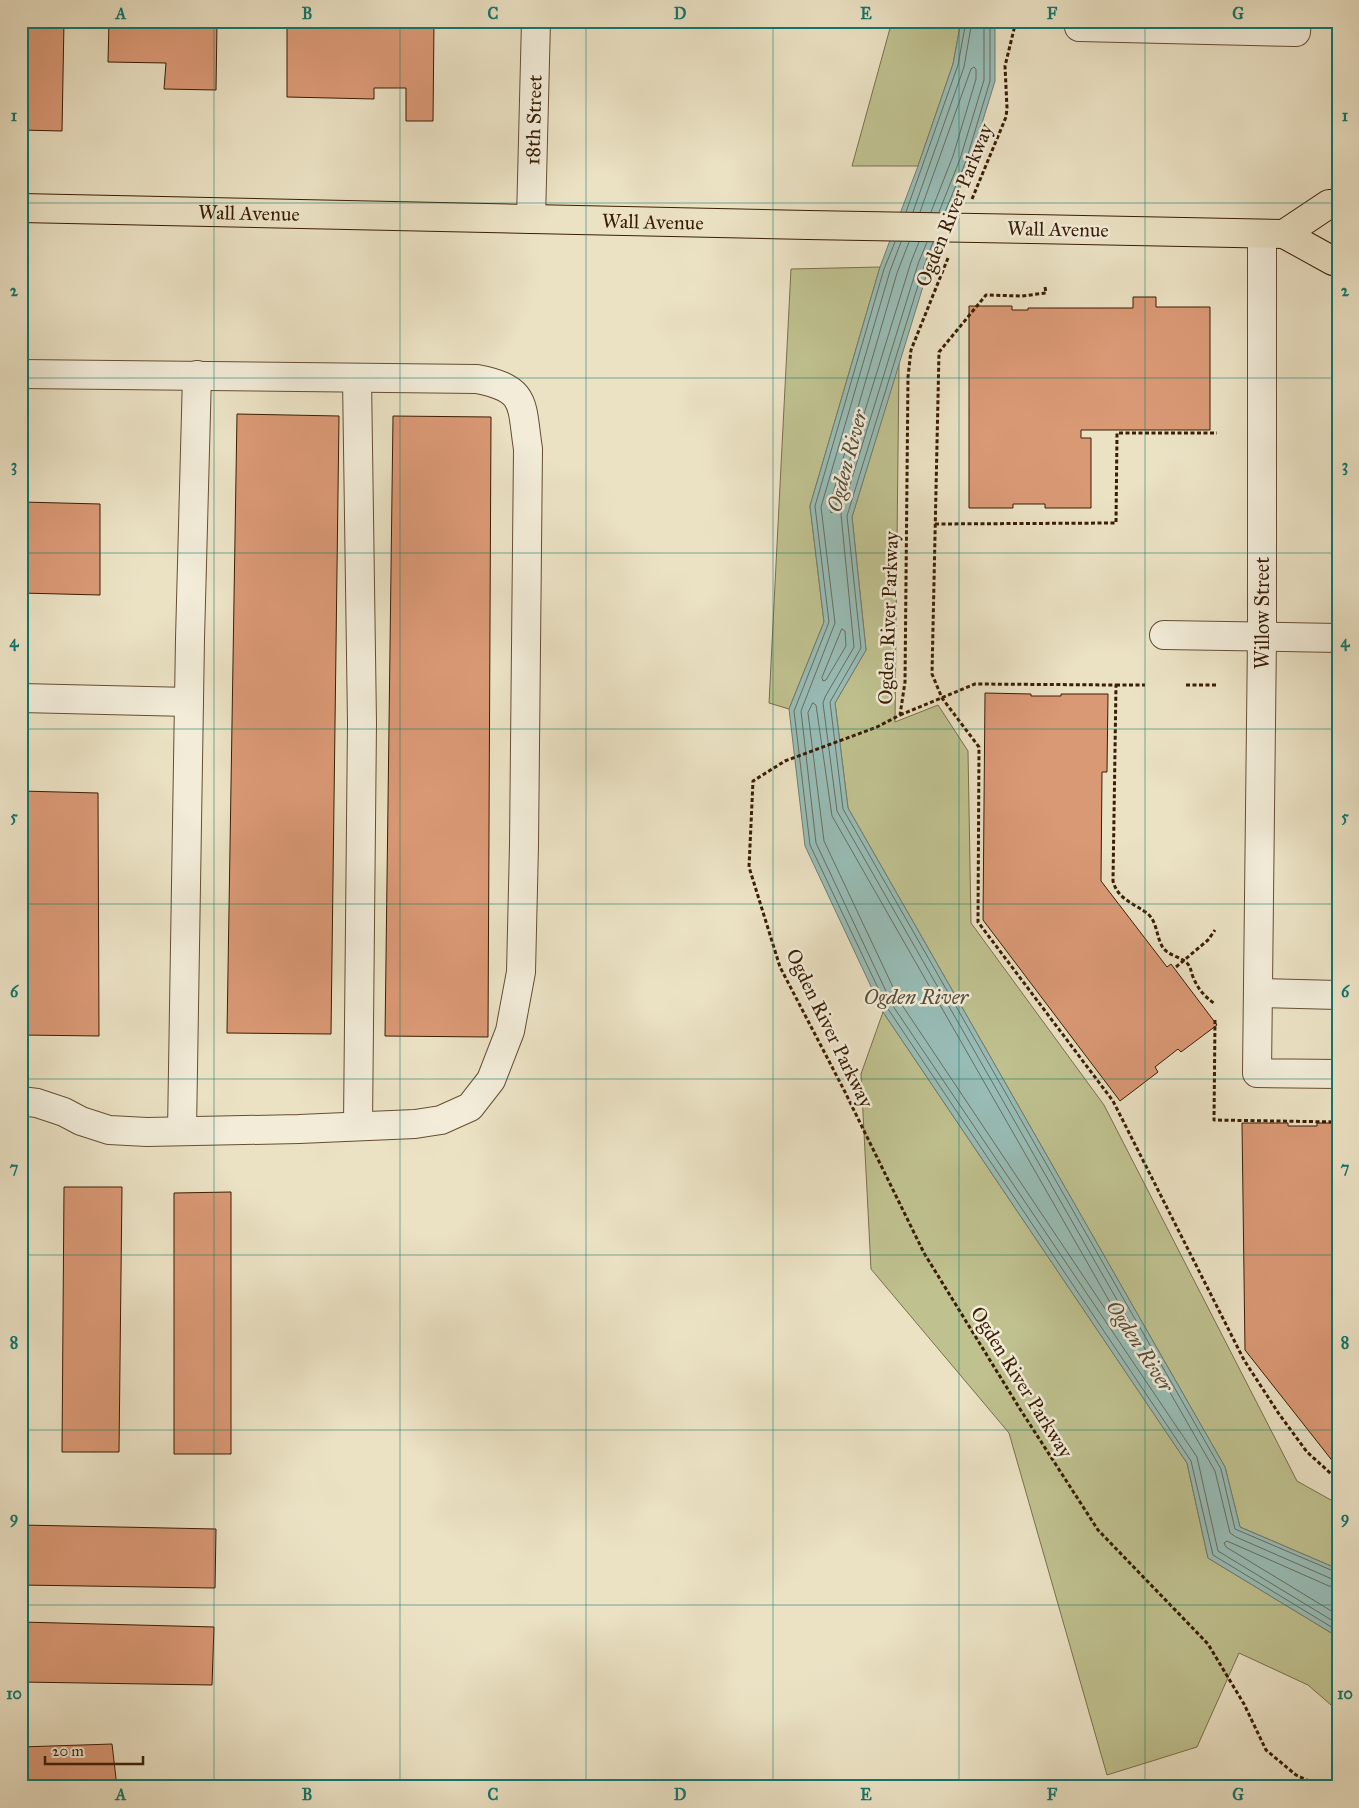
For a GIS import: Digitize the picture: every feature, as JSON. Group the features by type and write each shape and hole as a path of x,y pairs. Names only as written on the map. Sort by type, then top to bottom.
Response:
{"main road":[{"path":"1273,234 1329,204 1338,204"},
{"name":"Wall Avenue","path":"21,208 1273,234 1333,261 1338,261"}],"street":[{"name":"18th Street","path":"532,219 536,21"},
{"path":"1079,21 1079,28 1296,32 1297,21"},
{"name":"Willow Street","path":"1273,234 1262,636 1257,1073 1338,1074"},
{"path":"21,374 477,379 496,383 510,389 517,397 522,407 528,449 521,972 510,1032 491,1080 470,1107 440,1120 415,1124 299,1129 147,1132 109,1130 37,1103 21,1101"},
{"path":"182,1131 189,702 198,375"},
{"path":"357,378 362,723 358,1125"},
{"path":"1164,635 1338,638"},
{"path":"21,698 189,702"},
{"path":"1259,993 1338,995"}],"path":[{"name":"Ogden River Parkway","path":"969,208 1006,117 1005,66 1016,21"},
{"name":"Ogden River Parkway","path":"950,252 911,350 908,377 905,682 900,715 877,727 785,761 753,781 749,867 780,966 844,1090 924,1253 1020,1410 1098,1530 1208,1644 1244,1704 1266,1750 1296,1775 1313,1783 1338,1785"},
{"path":"1045,287 1046,293 1022,296 986,295 938,352 932,674 942,698 979,748 978,922 1113,1101 1244,1360 1279,1414 1307,1452 1338,1480"},
{"path":"935,524 1116,523 1117,433 1217,433"},
{"path":"900,715 975,684 1145,685"},
{"path":"1116,685 1113,881 1115,888 1122,897 1150,916 1165,950 1190,965 1200,992 1215,1004"},
{"path":"1186,685 1216,685"},
{"path":"1176,967 1208,940 1215,930"}],"green space":[{"path":"892,21 961,21 953,64 918,166 852,166"},
{"path":"880,267 810,506 824,622 789,709 769,703 791,269"},
{"path":"899,363 895,722 938,705 968,751 971,923 1104,1105 1297,1481 1338,1504 1338,1569 1240,1527 1225,1467 848,808 835,703 866,650 852,517"},
{"path":"883,1012 1187,1463 1208,1558 1338,1637 1338,1711 1308,1685 1239,1653 1197,1747 1107,1775 1009,1433 871,1269 861,1074"}],"water":[{"name":"Ogden River","path":"961,21 995,21 995,81 970,162 929,267 852,517 866,650 835,703 848,808 1225,1467 1240,1527 1338,1569 1338,1637 1208,1558 1187,1463 883,1012 805,846 789,709 824,622 810,506 880,267 918,166 953,64"}],"building":[{"path":"21,21 64,21 62,131 21,130"},
{"path":"109,21 217,21 216,90 164,89 166,63 108,62"},
{"path":"287,21 434,21 433,121 406,121 406,88 374,88 374,99 287,97"},
{"path":"1133,297 1156,297 1156,307 1210,307 1210,430 1081,430 1081,438 1091,438 1091,508 1045,508 1045,504 1013,504 1013,508 969,508 969,306 1012,306 1012,310 1028,310 1028,308 1133,308"},
{"path":"237,414 339,416 331,1034 227,1033"},
{"path":"393,416 491,417 488,1037 385,1036"},
{"path":"22,502 100,504 100,595 21,593"},
{"path":"985,693 1031,694 1031,696 1108,694 1107,772 1102,772 1101,881 1167,967 1171,964 1217,1025 1181,1052 1178,1049 1155,1067 1158,1072 1120,1101 983,920"},
{"path":"21,791 98,793 99,1036 21,1035"},
{"path":"1242,1123 1288,1123 1288,1126 1317,1126 1317,1123 1338,1123 1338,1468 1245,1350"},
{"path":"64,1187 122,1187 119,1452 62,1452"},
{"path":"231,1192 231,1454 174,1454 174,1193"},
{"path":"21,1525 216,1529 215,1588 21,1585"},
{"path":"21,1622 214,1627 212,1685 21,1682"},
{"path":"112,1744 117,1787 21,1787 21,1747"}]}
